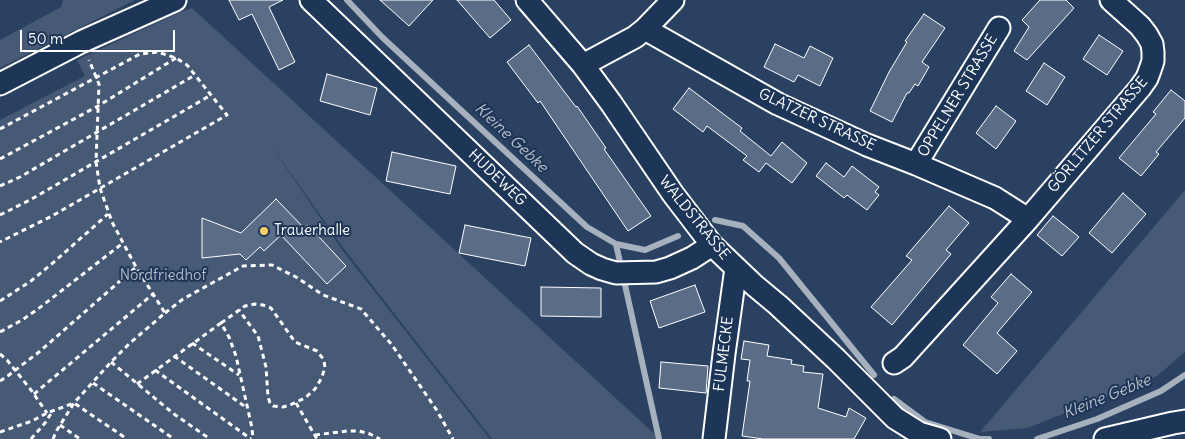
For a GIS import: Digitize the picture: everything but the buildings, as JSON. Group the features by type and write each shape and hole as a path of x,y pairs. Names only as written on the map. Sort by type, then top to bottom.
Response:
{"street":[{"name":"HUDEWEG","path":"310,0 575,253 591,264 616,273 656,272 692,258 712,245"},
{"name":"WALDSTRASSE","path":"527,0 583,65 672,194 712,245 830,354 894,418 920,433 940,439"},
{"path":"583,65 645,29 673,0"},
{"name":"GÖRLITZER STRASSE","path":"894,364 903,357 1028,219 1147,78 1153,61 1152,44 1140,26 1111,0"},
{"path":"0,84 81,42 172,1"},
{"name":"OPPELNER STRASSE","path":"916,164 999,28"},
{"name":"GLATZER STRASSE","path":"645,29 786,108 867,146 916,164 995,198 1028,219"},
{"name":"FULMECKE","path":"714,439 736,268"},
{"path":"1106,439 1173,422 1185,421"}],"path":[{"path":"81,42 99,84 96,162 100,188 108,214 136,267 165,313"},
{"path":"0,129 140,54 158,52 176,58 187,65 227,116 52,216 0,242"},
{"path":"0,159 98,106 176,58"},
{"path":"0,186 20,177 195,75"},
{"path":"0,215 30,200 211,95"},
{"path":"0,301 31,281 108,214"},
{"path":"0,332 38,309 123,243"},
{"path":"53,439 74,403 130,343 165,313 183,299 243,266 272,265 296,277 323,295 361,309 392,344 436,409 453,439"},
{"path":"0,381 39,352 136,267"},
{"path":"34,394 153,294"},
{"path":"137,384 239,310 245,306 255,304 271,308 296,342 314,349 322,356 325,368 319,383 311,394 296,403 283,407 270,404 266,368 258,336 239,310"},
{"path":"221,323 236,356 252,428 252,439"},
{"path":"192,343 240,375"},
{"path":"0,354 16,370 47,414"},
{"path":"174,356 248,408"},
{"path":"111,362 174,414 210,439"},
{"path":"155,370 252,439"},
{"path":"92,383 174,439"},
{"path":"0,432 74,403"},
{"path":"74,403 127,439"},
{"path":"296,403 316,437 347,431 370,434 380,439"},
{"path":"31,439 52,412"},
{"path":"60,425 80,439"}],"green space":[{"path":"63,0 135,0 0,68 0,40 61,7"},
{"name":"Nordfriedhof","path":"192,8 660,439 492,439 344,249 268,141 343,251 490,439 0,439 0,120 85,76 77,60"},
{"path":"1185,190 1185,352 1157,376 1028,428 980,432"}],"waterway":[{"name":"Kleine Gebke","path":"347,0 382,37 587,227 616,244 645,250 678,236"},
{"name":"Kleine Gebke","path":"715,220 743,226 779,258 874,375"},
{"path":"616,244 659,439"},
{"name":"Kleine Gebke","path":"1037,439 1097,419 1161,391 1185,375"},
{"name":"Kleine Gebke","path":"894,399 925,422 980,439 989,439"}],"place":[{"name":"Trauerhalle","path":"264,231"}]}
